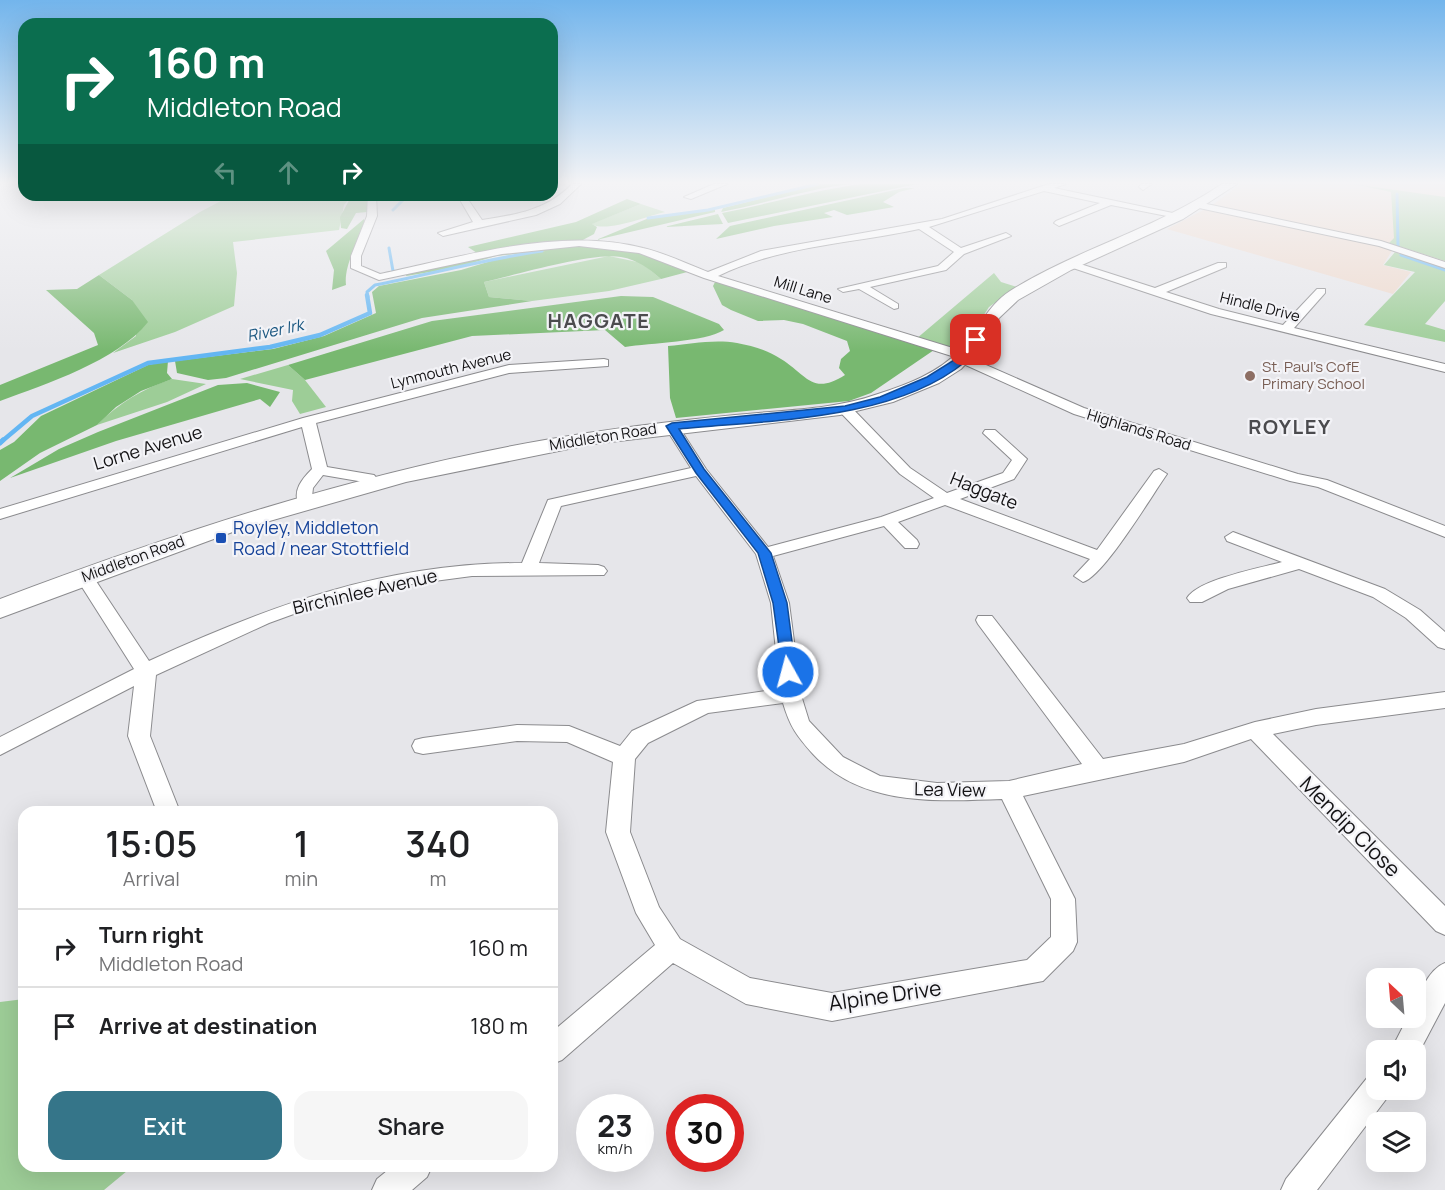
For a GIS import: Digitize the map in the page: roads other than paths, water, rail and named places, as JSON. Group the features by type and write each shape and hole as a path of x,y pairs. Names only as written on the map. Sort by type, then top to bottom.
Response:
{"main road":[{"name":"Middleton Road","path":"0,609 84,576 305,502 373,483 473,460 672,426 845,409 884,399 930,379 964,358 987,320 998,307 1071,264 1128,240"}],"street":[{"name":"Mill Lane","path":"363,240 356,256 356,268 379,277 502,251 579,243 641,250 708,276 964,358"},
{"path":"708,276 724,267 784,249 840,240"},
{"path":"941,240 960,252"},
{"path":"843,289 942,268 960,252 996,240"},
{"path":"1360,240 1445,265"},
{"name":"Hindle Drive","path":"1071,264 1158,291 1215,312 1445,368"},
{"path":"1158,291 1222,264"},
{"path":"860,285 894,306"},
{"path":"1286,329 1321,291"},
{"name":"Highlands Road","path":"964,358 1079,411 1295,478 1322,483 1445,532"},
{"name":"Lynmouth Avenue","path":"308,421 509,369 608,364"},
{"name":"Haggate","path":"845,409 905,471 947,500 1101,557"},
{"path":"308,421 320,470"},
{"name":"Lorne Avenue","path":"0,514 308,421"},
{"name":"Lea View","path":"672,426 700,471 764,553 780,603 791,695 800,725 835,763 876,785 937,792 1009,790 1098,769 1184,753 1255,730 1316,717 1445,700"},
{"path":"764,553 887,520 1009,476 1020,459 990,433"},
{"path":"320,470 369,478 373,483"},
{"path":"305,502 303,496 307,483 320,470"},
{"path":"529,567 554,503 700,471"},
{"path":"1083,576 1101,557 1160,474"},
{"path":"887,520 911,544"},
{"path":"1233,537 1379,593 1413,614 1445,642"},
{"path":"1196,598 1222,585 1299,563"},
{"name":"Birchinlee Avenue","path":"0,747 146,672 261,619 320,598 427,574 529,567 598,571"},
{"path":"84,576 146,672 139,736 167,806"},
{"path":"985,620 1098,769"},
{"path":"423,746 517,733 569,734 624,757 640,737 704,706 791,695"},
{"name":"Mendip Close","path":"1255,730 1445,923"},
{"name":"Alpine Drive","path":"624,757 618,832 649,912 671,948 746,992 832,1007 1034,972 1064,942 1064,900 1009,790"},
{"path":"558,1045 671,948"},
{"path":"1410,1040 1445,976"},
{"path":"1297,1190 1368,1100"},
{"path":"388,1190 409,1172"}],"waterway":[{"path":"1398,240 1398,246"},
{"path":"389,248 393,271 399,272"},
{"name":"River Irk","path":"368,297 367,292 375,285 542,251"},
{"path":"1401,255 1445,270"},
{"name":"River Irk","path":"1,442 32,416 148,363 270,347 320,335 370,313 367,295"}],"place":[{"name":"St. Paul's CofE Primary School","path":"1250,376"},
{"name":"Royley, Middleton Road / near Stottfield","path":"221,538"}],"district":[{"name":"HAGGATE","path":"599,321"},
{"name":"ROYLEY","path":"1290,427"}]}
